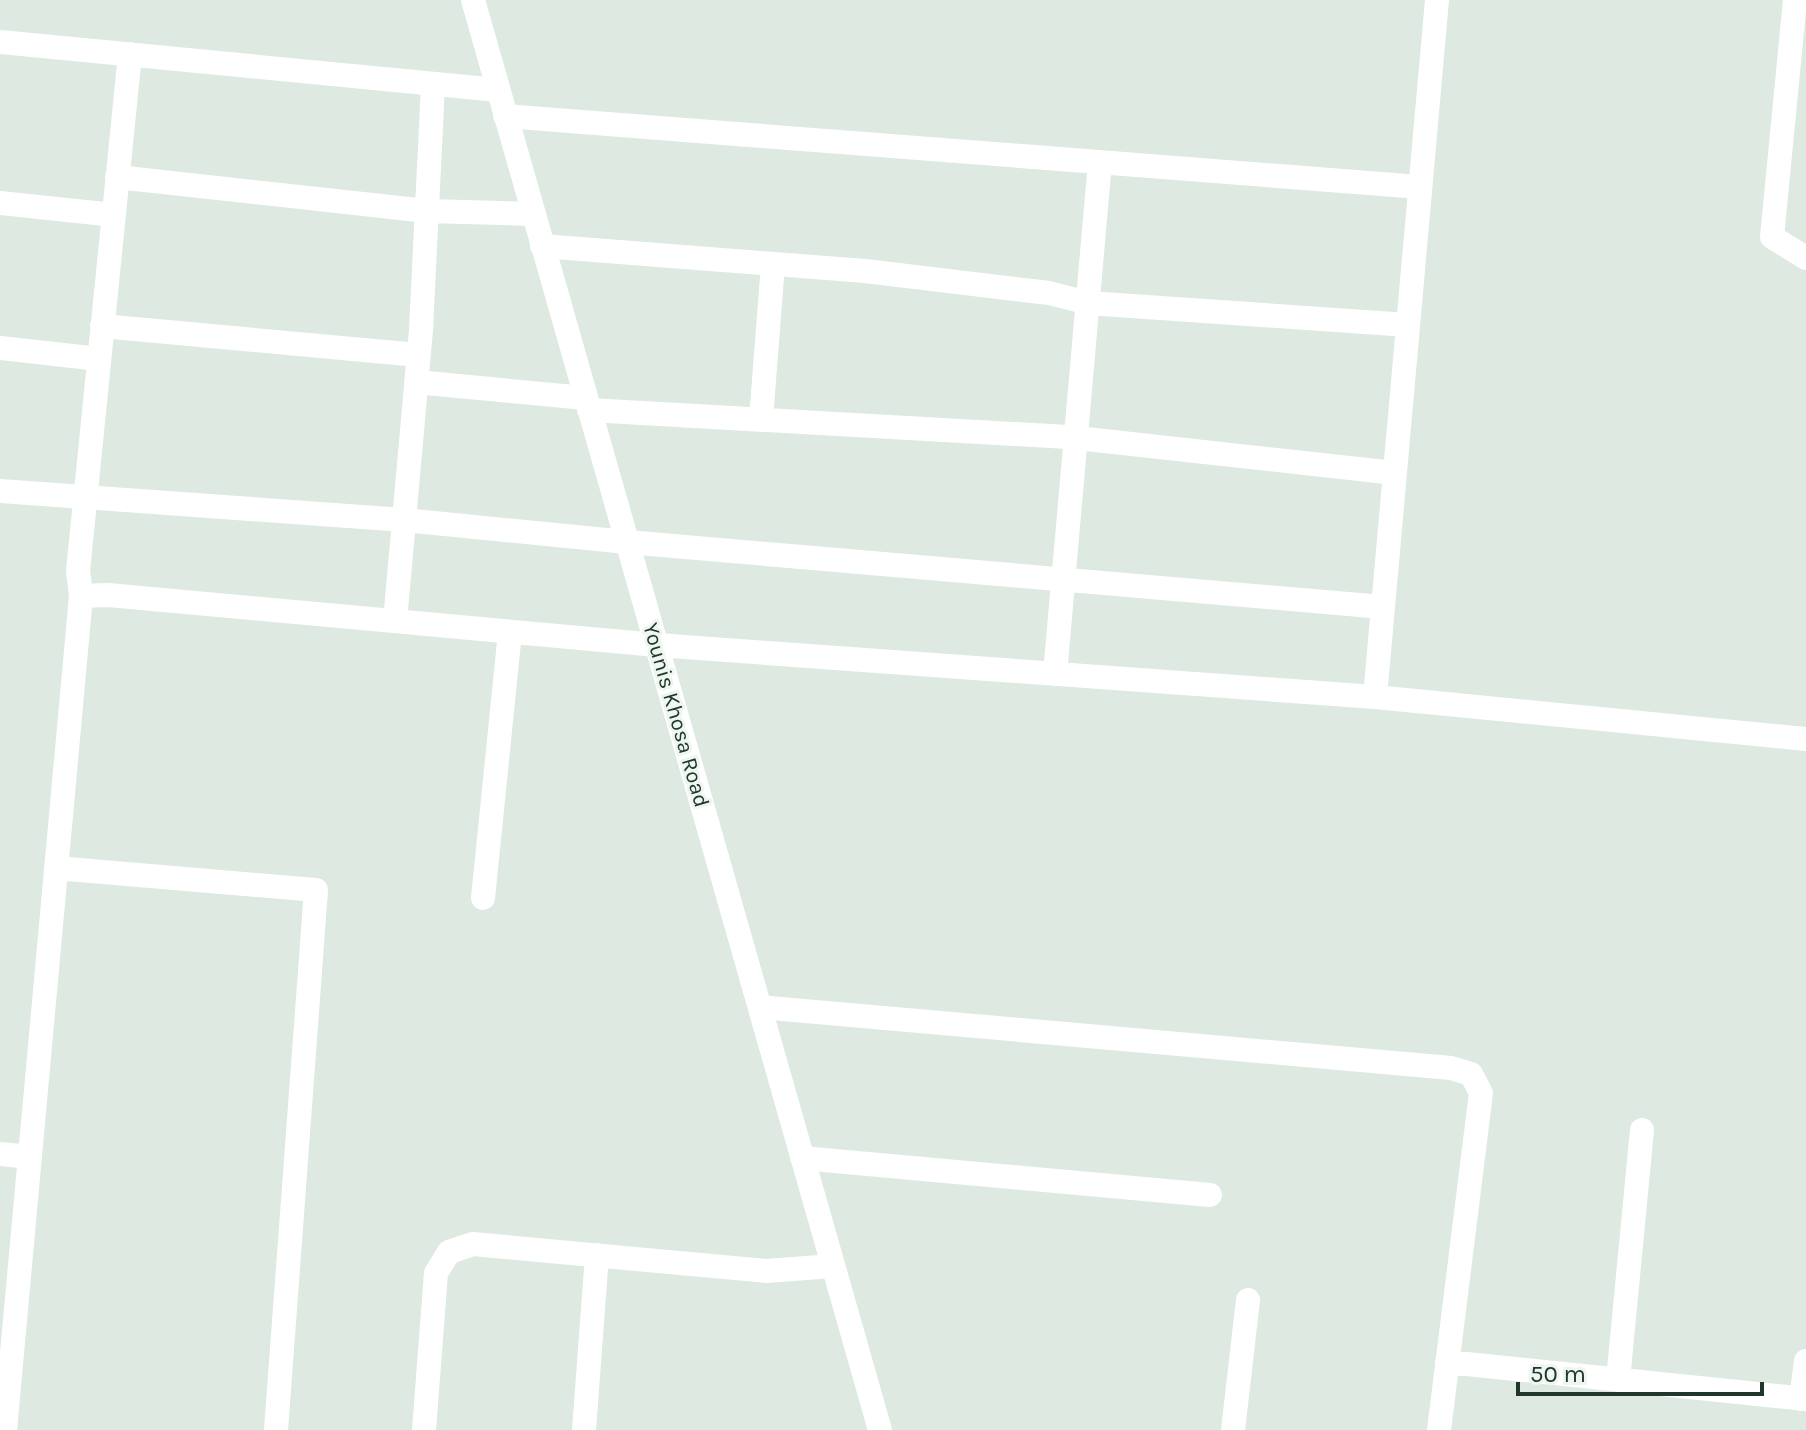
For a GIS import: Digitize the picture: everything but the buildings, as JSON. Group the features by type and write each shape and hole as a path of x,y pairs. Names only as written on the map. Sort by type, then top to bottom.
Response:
{"street":[{"name":"Younis Khosa Road","path":"473,0 880,1430"},
{"path":"1375,697 1437,0"},
{"path":"1795,0 1772,237 1806,258"},
{"path":"0,42 498,90"},
{"path":"5,1430 81,596 78,571 130,54"},
{"path":"395,621 418,355 433,85"},
{"path":"505,116 1420,187"},
{"path":"1055,674 1100,162"},
{"path":"117,177 427,211 533,214"},
{"path":"0,203 114,215"},
{"path":"542,246 865,271 1049,293 1088,303 1408,325"},
{"path":"761,419 773,264"},
{"path":"102,326 418,355"},
{"path":"0,348 99,359"},
{"path":"416,382 587,404 761,419 1077,437 1395,473"},
{"path":"0,491 404,520 1383,607"},
{"path":"81,596 108,595 657,645 1375,697 1806,739"},
{"path":"483,898 510,632"},
{"path":"56,868 316,890 276,1430"},
{"path":"760,1007 1451,1068 1471,1074 1481,1093 1439,1430"},
{"path":"1618,1380 1642,1130"},
{"path":"0,1154 30,1157"},
{"path":"802,1158 1210,1195"},
{"path":"424,1430 436,1273 449,1252 473,1244 766,1271 833,1266"},
{"path":"584,1430 597,1255"},
{"path":"1233,1430 1248,1300"},
{"path":"1447,1362 1804,1399 1806,1361"}]}
